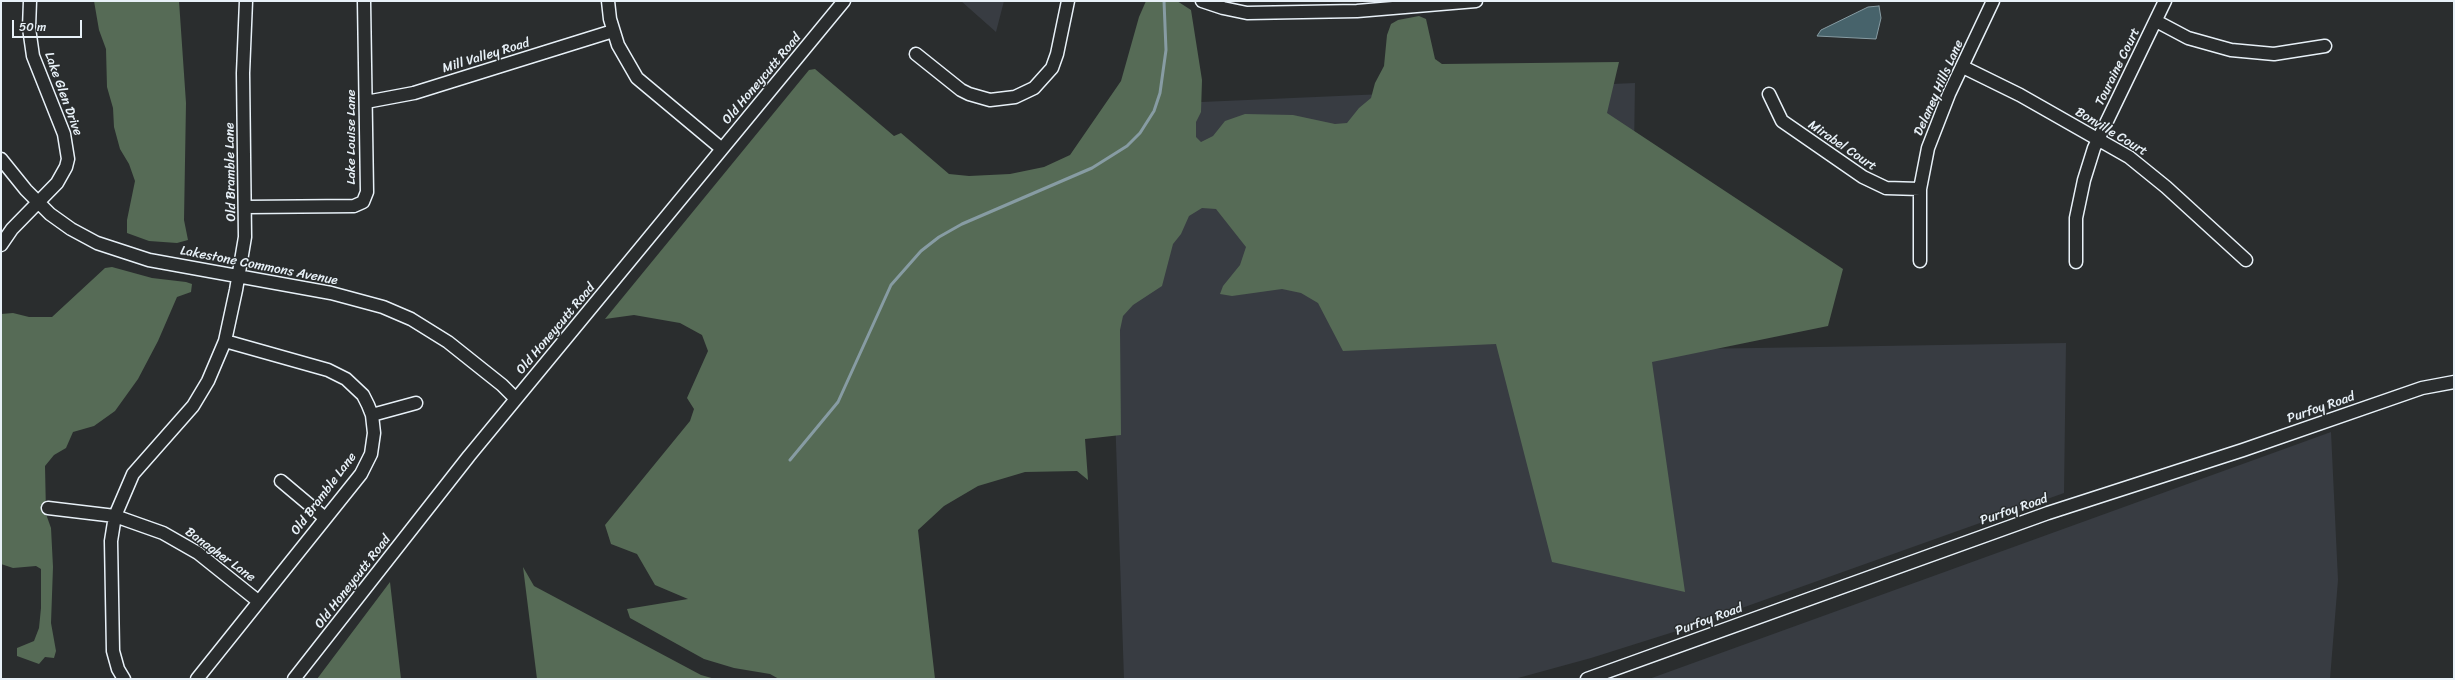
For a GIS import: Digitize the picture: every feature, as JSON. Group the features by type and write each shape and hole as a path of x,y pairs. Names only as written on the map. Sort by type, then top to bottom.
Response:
{"street":[{"name":"Lake Glen Drive","path":"1,245 12,229 38,203 62,175 66,167 68,151 64,134 33,56 29,28 30,1"},
{"name":"Old Bramble Lane","path":"124,679 118,669 114,652 111,541 115,516 133,474 193,406 201,394 225,341 238,276 245,237 246,207 243,72 246,1"},
{"name":"Lake Louise Lane","path":"246,207 354,206 363,202 367,192 364,1"},
{"path":"608,1 612,30 624,57 637,78 722,149"},
{"name":"Old Honeycutt Road","path":"294,679 516,399 844,1"},
{"path":"916,54 961,90 969,94 990,100 1014,98 1034,88 1052,68 1057,54 1068,1"},
{"path":"1202,1 1223,8 1247,13 1303,6 1357,11 1476,1"},
{"name":"Delaney Hills Lane","path":"1920,261 1920,189 1928,148 1949,94 1993,1"},
{"name":"Touraine Court","path":"2076,262 2076,218 2084,180 2098,140 2165,1"},
{"path":"2156,20 2188,38 2231,50 2274,54 2325,46"},
{"name":"Mill Valley Road","path":"366,102 414,93 612,30"},
{"name":"Bonville Court","path":"1963,67 2020,95 2129,157 2166,187 2246,260"},
{"name":"Mirabel Court","path":"1769,94 1782,121 1863,177 1886,188 1920,189"},
{"name":"Lakestone Commons Avenue","path":"1,159 38,203 71,229 110,248 150,260 361,300 411,319 448,342 502,385 516,399"},
{"name":"Old Bramble Lane","path":"197,679 366,465 373,444 372,415 363,395 337,374 225,341"},
{"name":"Purfoy Road","path":"1587,679 2048,513 2249,448 2422,388 2454,382"},
{"path":"372,415 416,403"},
{"path":"281,480 325,518"},
{"name":"Banagher Lane","path":"48,508 115,516 163,533 189,547 258,601"}],"shaded area":[{"path":"961,1 1004,1 996,32"},
{"path":"1635,83 1631,350 2066,343 2064,493 1683,629 1591,658 1518,678 1124,679 1112,325 1110,106"},
{"path":"2331,432 2338,580 2330,679 1649,679"}],"green space":[{"path":"94,1 179,1 186,103 184,220 188,240 177,243 149,241 127,233 127,220 135,181 129,164 120,149 114,127 113,108 107,87 106,49 99,30"},
{"path":"1146,1 1177,1 1191,10 1202,80 1201,112 1196,122 1196,137 1201,142 1213,136 1225,121 1245,114 1293,115 1335,124 1347,123 1359,108 1371,98 1375,83 1384,66 1387,35 1391,24 1398,20 1419,16 1426,19 1435,59 1442,64 1619,62 1607,113 1843,269 1828,326 1652,362 1685,592 1552,562 1496,344 1343,351 1318,303 1301,293 1282,289 1232,296 1220,294 1223,286 1240,265 1246,247 1216,209 1202,208 1189,216 1181,234 1173,244 1162,286 1133,305 1123,316 1120,330 1121,435 1085,439 1088,480 1077,471 1025,472 978,486 944,506 918,530 935,679 779,679 770,674 734,668 704,659 630,618 627,609 688,599 655,585 637,554 611,544 605,525 690,421 694,409 687,398 708,351 702,335 680,323 634,315 605,319 809,70 815,69 894,136 901,133 949,174 969,176 1010,174 1044,167 1070,155 1121,81 1139,17"},
{"path":"112,267 152,278 186,282 192,284 191,292 177,297 158,341 138,379 115,411 94,426 73,432 66,448 54,455 45,466 46,514 51,528 53,567 51,623 56,651 54,658 45,657 39,664 17,656 17,648 34,641 39,628 41,608 41,569 36,566 13,568 1,564 1,314 13,313 29,317 52,317 105,268"},
{"path":"523,567 534,586 701,675 715,679 537,679"},
{"path":"390,582 401,679 317,679"}],"water":[{"path":"1879,6 1881,18 1876,39 1817,36 1821,30 1868,7"}],"waterway":[{"path":"790,460 838,402 891,285 921,251 939,237 962,224 1092,168 1127,146 1140,133 1154,111 1160,93 1166,50 1164,1"}]}
